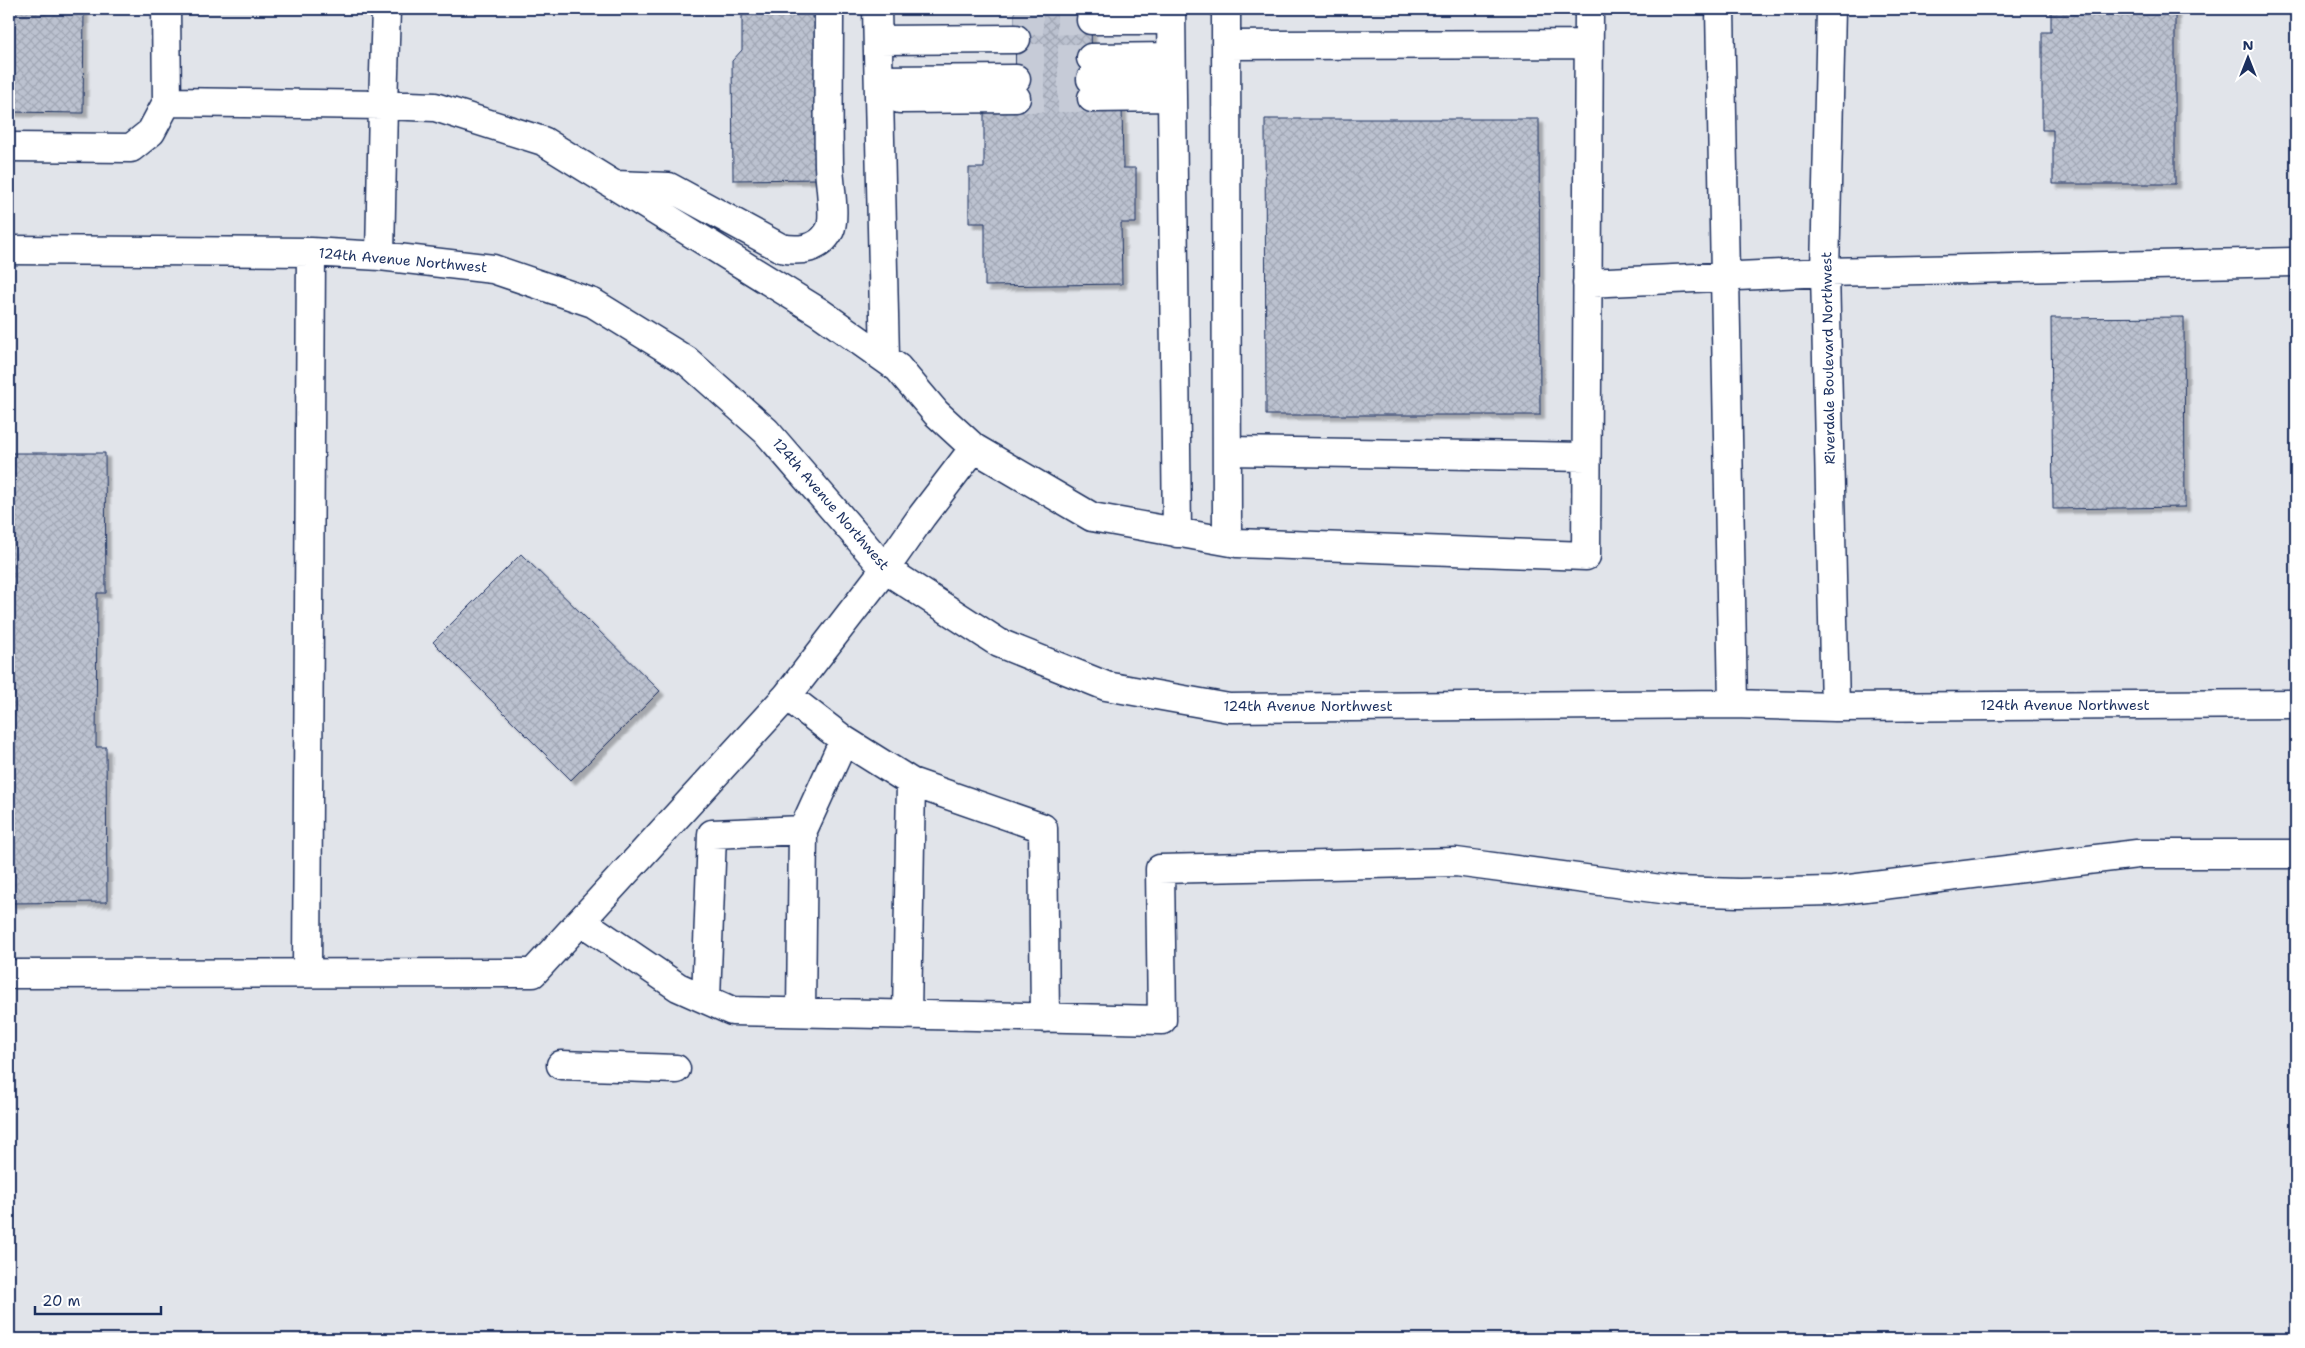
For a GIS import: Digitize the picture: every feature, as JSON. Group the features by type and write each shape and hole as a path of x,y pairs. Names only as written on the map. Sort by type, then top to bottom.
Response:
{"street":[{"path":"9,147 131,148 151,132 166,102 166,9"},
{"path":"380,256 386,9"},
{"path":"613,185 669,187 781,248 798,251 817,245 830,229 832,208 829,167 829,9"},
{"path":"1226,9 1227,541"},
{"path":"166,102 383,105 435,108 543,141 819,312 898,368 936,413 974,448 1092,517 1237,543 1586,556 1589,9"},
{"path":"1720,9 1733,704"},
{"name":"Riverdale Boulevard Northwest","path":"1832,9 1825,272 1834,707"},
{"path":"1226,45 1588,44"},
{"path":"1091,59 1171,50"},
{"path":"1091,59 1171,50"},
{"path":"1091,59 1171,50"},
{"path":"1171,50 1177,533"},
{"path":"878,51 885,358"},
{"path":"878,51 1016,59"},
{"path":"878,51 1016,59"},
{"path":"878,51 1016,59"},
{"name":"124th Avenue Northwest","path":"9,250 311,252 380,256 494,269 593,303 688,362 766,431 885,569 999,643 1106,686 1229,708 1733,704 1834,707 2296,704"},
{"path":"307,972 311,252"},
{"path":"1587,283 1724,275 1825,272 2296,262"},
{"path":"9,974 533,973 787,696 885,569 922,516 974,448"},
{"path":"1227,451 1586,457"},
{"path":"787,696 844,740 911,782 1043,828 1045,1018"},
{"path":"801,1012 803,830 844,740"},
{"path":"907,1015 911,782"},
{"path":"706,999 712,834 803,830"},
{"path":"581,921 678,987 732,1010 1162,1020 1160,869 1456,862 1676,891 1739,893 1833,891 2137,854 2296,854"},
{"path":"561,1064 676,1069"}],"shaded area":[{"path":"9,9 2296,9 2296,1339 9,1339"}],"building":[{"path":"9,9 84,9 83,113 9,112"},
{"path":"745,9 812,9 812,18 816,18 818,179 733,180 732,61 742,50 742,14 745,14"},
{"path":"1015,9 1091,9 1092,106 1122,106 1123,168 1136,168 1136,223 1121,223 1122,284 985,286 985,223 969,223 969,168 984,168 984,104 1016,98"},
{"path":"2051,9 2175,9 2175,184 2053,184 2053,130 2042,130 2042,32 2051,32"},
{"path":"1265,119 1539,119 1540,415 1266,415"},
{"path":"2184,317 2185,507 2053,509 2051,318"},
{"path":"9,453 105,453 106,593 97,593 96,747 106,747 107,902 9,903"},
{"path":"521,554 660,691 571,780 433,642"}],"tunnel":[{"path":"1015,21 1091,20"},
{"path":"1016,58 1091,58"},
{"path":"1016,79 1091,79"},
{"path":"1016,98 1092,98"}]}
